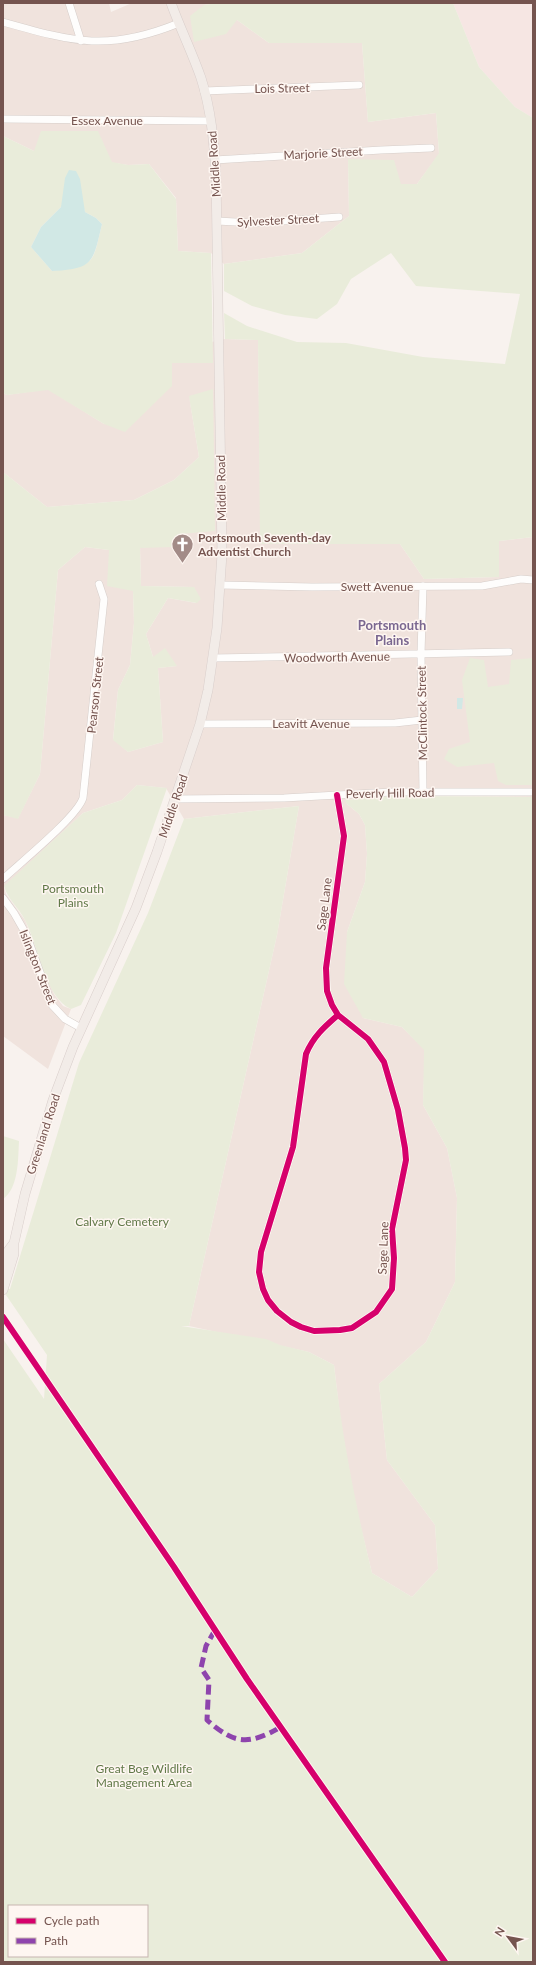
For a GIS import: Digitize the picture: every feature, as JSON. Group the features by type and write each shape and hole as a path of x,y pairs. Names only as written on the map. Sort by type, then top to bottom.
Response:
{"main road":[{"name":"Middle Road","path":"81,1028 136,908 200,724 208,690 213,658 220,585 222,505 216,160 211,121 204,91 171,3"},
{"name":"Greenland Road","path":"3,1290 14,1254 14,1243 25,1194 44,1128 81,1028"},
{"name":"Greenland Road","path":"3,1268 8,1252 14,1243"}],"street":[{"path":"69,3 81,41"},
{"path":"3,22 46,35 81,41 128,39 159,31 179,22"},
{"name":"Lois Street","path":"204,91 359,85"},
{"name":"Essex Avenue","path":"3,119 211,121"},
{"name":"Marjorie Street","path":"216,160 431,148"},
{"name":"Sylvester Street","path":"217,221 254,223 339,217"},
{"name":"Swett Avenue","path":"220,585 482,586 521,579 533,580"},
{"name":"Pearson Street","path":"3,880 81,805 86,782 104,599 99,584"},
{"name":"McClintock Street","path":"423,586 421,654 423,792"},
{"name":"Woodworth Avenue","path":"213,658 374,656 509,652"},
{"name":"Leavitt Avenue","path":"200,724 395,722 422,720"},
{"name":"Peverly Hill Road","path":"175,799 284,798 337,794 423,792 533,792"},
{"name":"Sage Lane","path":"337,794 344,836 326,980 327,991 332,1005 338,1015 368,1039 384,1062 398,1110 406,1160 392,1229 394,1258 392,1289 376,1312 352,1328 340,1330 314,1330 301,1327 277,1311 268,1300 263,1289 259,1272 261,1252 287,1172 293,1147 306,1054 310,1043 318,1033 338,1015"},
{"name":"Islington Street","path":"3,898 26,934 52,1005 65,1019 81,1028"}],"shaded area":[{"path":"3,3 109,3 111,12 132,3 217,3 204,5 237,20 269,43 362,43 368,122 436,113 439,154 417,184 401,185 348,159 349,216 302,253 224,264 211,253 178,251 176,198 149,164 128,165 34,151 3,136"},
{"path":"453,3 533,3 533,118 515,107 479,67"},
{"path":"225,339 258,340 261,544 400,544 424,579 499,577 499,541 533,537 533,797 391,796 346,800 347,804 359,814 365,825 367,854 365,882 347,932 363,1018 402,1027 425,1050 423,1105 447,1148 457,1198 455,1282 426,1342 379,1384 387,1460 435,1525 438,1569 412,1597 372,1573 355,1503 341,1424 334,1365 309,1352 189,1326 277,935 299,806 184,819 166,788 137,785 122,800 83,813 4,887 6,894 25,920 54,994 63,1006 71,1009 48,1069 3,1036 3,815 18,818 40,774 58,570 85,547 109,550 133,591 134,623 130,665 118,690 113,739 128,752 163,742 158,668 177,666 153,657 146,634 168,598 196,603 194,587 141,586 140,547 173,547 179,534 215,530 189,396 199,457 174,480 134,500 47,507 3,472 3,393 7,395 48,389 104,424 172,363 212,363 212,342"}],"green space":[{"path":"217,3 453,3 479,67 515,107 533,118 533,537 499,541 499,577 424,579 400,544 260,544 258,340 225,339 224,313 247,326 297,342 346,343 423,357 505,364 520,294 416,286 391,253 351,279 337,304 317,319 285,315 252,306 224,291 224,264 302,253 349,216 348,159 394,160 401,184 417,184 439,153 436,113 368,122 362,43 269,43 237,20 226,34 194,42 190,16 204,5"},
{"path":"41,131 98,131 112,162 128,165 149,164 176,199 178,251 211,253 213,363 172,363 172,386 125,432 104,424 48,390 7,395 3,393 3,136 34,151","holes":["83,205 85,212 96,218 102,224 93,256 89,261 77,267 52,271 31,247 41,227 61,207"]},
{"path":"213,389 215,531 179,534 173,547 140,548 141,586 194,587 201,599 197,603 168,598 146,634 153,657 165,648 177,666 158,668 163,742 128,752 113,740 118,690 130,665 134,623 133,591 107,586 109,550 85,547 58,570 40,774 18,819 3,815 3,472 47,507 134,500 174,480 199,457 189,396"},
{"path":"470,658 484,660 488,687 509,684 511,660 533,658 533,785 506,785 498,781 494,763 457,767 444,759 449,749 470,742 462,680"},
{"name":"Portsmouth Plains","path":"137,785 167,788 116,933 81,1005 71,1009 62,1003 48,983 30,931 20,912 8,896 4,886 83,813 122,800"},
{"path":"391,796 533,797 533,1962 3,1962 3,1339 44,1399 47,1355 6,1295 7,1289 10,1289 79,1063 148,913 184,819 299,806 277,935 189,1326 181,1326 266,1339 280,1345 309,1352 334,1365 350,1469 372,1573 412,1597 438,1569 435,1525 387,1460 379,1384 426,1342 455,1282 457,1198 447,1148 423,1105 424,1050 402,1027 363,1018 344,984 347,932 365,882 367,854 365,825 359,814 347,804 345,800"},
{"path":"3,1136 19,1141 18,1164 15,1180 12,1188 3,1199"}],"water":[{"path":"69,170 76,171 80,179 85,212 96,218 102,224 96,247 89,261 76,268 52,271 31,247 41,227 61,207 65,178"},
{"path":"457,698 463,698 462,709 457,709"}],"marked path":[{"path":"215,1630 206,1646 201,1668 209,1680 207,1720 226,1734 242,1740 260,1737 281,1727"}],"cycle path":[{"path":"337,795 344,836 326,968 327,991 332,1005 338,1015 368,1039 384,1062 398,1110 406,1160 392,1229 394,1258 392,1289 376,1312 352,1328 314,1331 291,1322 277,1311 268,1300 263,1289 259,1272 261,1252 293,1147 306,1054 312,1042 319,1033 338,1015"},
{"path":"3,1317 174,1567 247,1679 445,1962"}],"place":[{"name":"Portsmouth Seventh-day Adventist Church","path":"182,564"}],"district":[{"name":"Portsmouth Plains","path":"392,632"}],"park label":[{"name":"Calvary Cemetery","path":"122,1221"},
{"name":"Great Bog Wildlife Management Area","path":"144,1775"}]}
